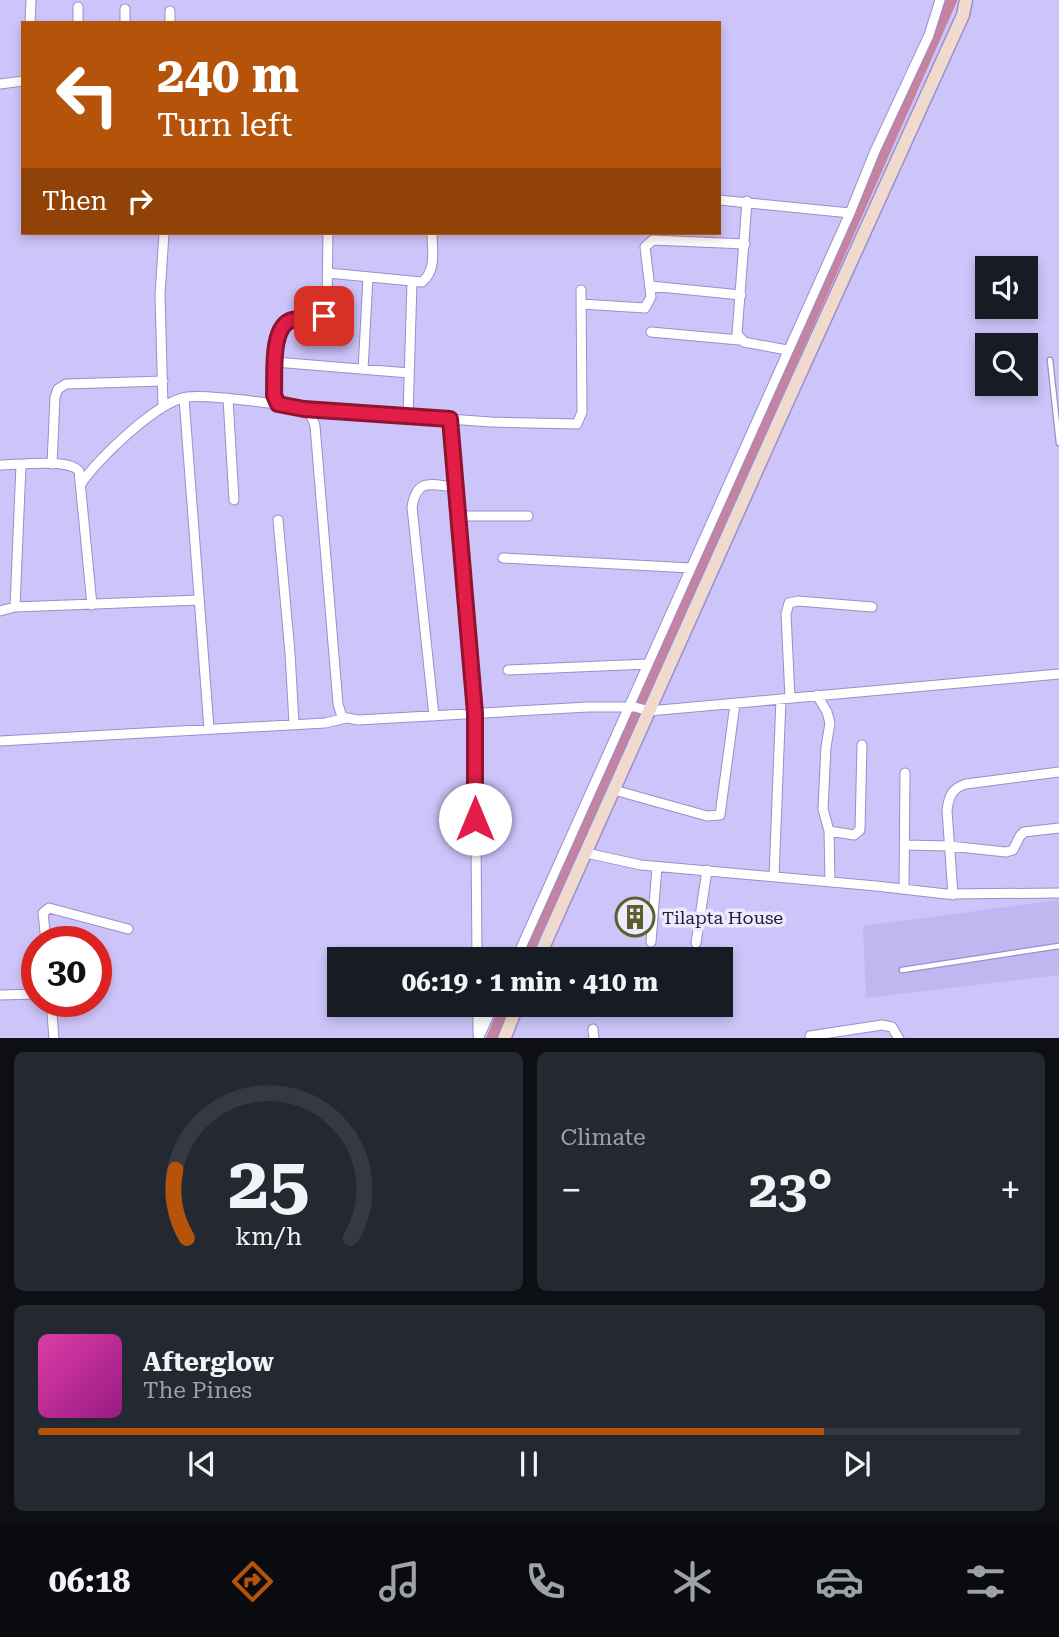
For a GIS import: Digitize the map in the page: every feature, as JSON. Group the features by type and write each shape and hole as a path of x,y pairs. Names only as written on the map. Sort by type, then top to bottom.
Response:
{"street":[{"path":"30,0 30,21"},
{"path":"543,947 614,790 640,709 648,664 929,35 940,0"},
{"path":"522,947 640,709 963,15 966,0"},
{"path":"78,7 78,21"},
{"path":"125,9 125,21"},
{"path":"170,11 170,21"},
{"path":"0,84 21,81"},
{"path":"721,200 849,213"},
{"path":"739,340 737,334 747,201"},
{"path":"163,406 160,295 164,235"},
{"path":"278,404 274,395 278,332 284,323 295,319 315,321 324,316 327,305 328,235"},
{"path":"328,273 422,282 432,268 432,235"},
{"path":"581,304 645,308 651,298 645,247 653,240 745,244"},
{"path":"363,370 368,277"},
{"path":"408,416 412,282"},
{"path":"650,286 741,295"},
{"path":"81,484 100,460 163,406 184,398 450,419 577,424 582,412 581,290"},
{"path":"651,332 739,340 787,350"},
{"path":"275,362 409,373"},
{"path":"52,464 55,397 58,389 66,384 163,380"},
{"path":"184,398 209,729"},
{"path":"229,400 234,500"},
{"path":"304,409 313,416 315,426 338,704 342,717 346,719"},
{"path":"450,419 475,713 477,947"},
{"path":"0,465 52,464 74,466 79,471 92,605"},
{"path":"15,607 21,465"},
{"path":"434,716 412,507 414,493 419,486 429,484 456,487"},
{"path":"458,516 528,516"},
{"path":"278,520 294,724"},
{"path":"503,558 691,568"},
{"path":"0,611 15,607 199,600"},
{"path":"774,877 785,698 786,614 789,603 798,601 872,607"},
{"path":"508,670 648,664"},
{"path":"0,741 336,722 346,719 588,707 640,709 736,704 1059,674"},
{"path":"817,695 830,723 823,809 829,831 830,882"},
{"path":"614,790 707,816 720,815 736,704"},
{"path":"829,831 854,835 860,830 862,745"},
{"path":"953,895 949,797 959,786 1059,772"},
{"path":"904,889 905,773"},
{"path":"904,845 1006,852 1016,847 1024,832 1059,828"},
{"path":"586,853 657,867 953,895 1059,893"},
{"path":"652,942 657,867"},
{"path":"696,943 706,870"},
{"path":"44,926 43,913 49,908 128,929"},
{"path":"0,995 21,994"},
{"path":"52,1017 54,1038"},
{"path":"478,1017 478,1038 488,1017"},
{"path":"503,1038 512,1017"},
{"path":"810,1036 882,1025 892,1027 899,1038"}],"lane":[{"path":"1050,360 1059,443"},
{"path":"902,970 1059,946"}],"shaded area":[{"path":"1059,900 1059,975 866,998 863,926"}],"waterway":[{"path":"532,947 951,0"},
{"path":"492,1038 501,1017"}],"place":[{"name":"Tilapta House","path":"635,917"}],"route":[{"path":"324,316 315,321 295,319 284,323 278,332 274,395 278,404 304,409 450,419 475,713 475,819"}]}
